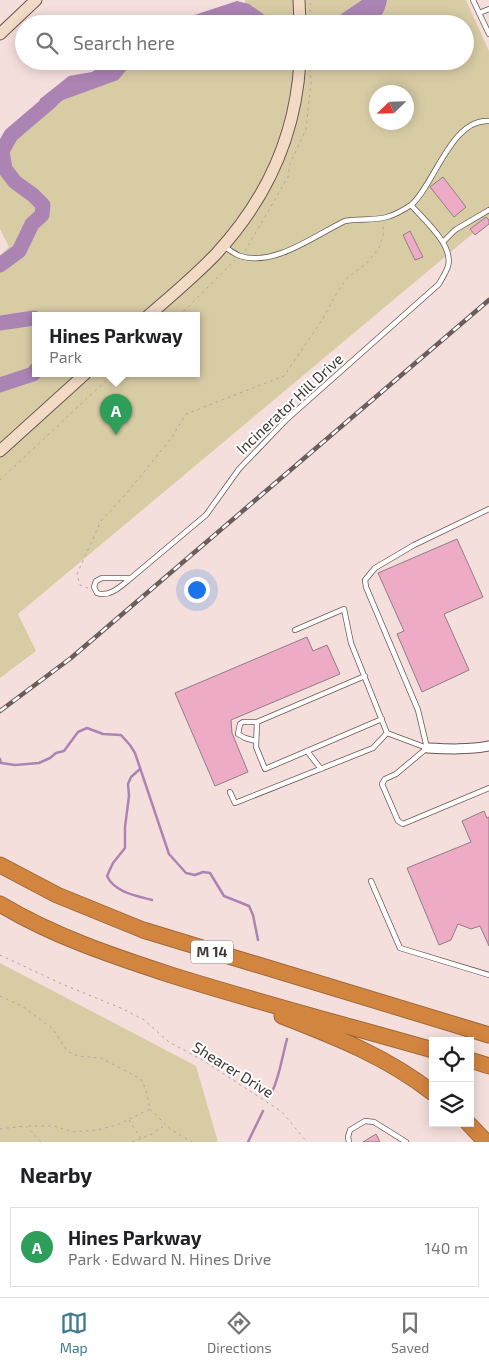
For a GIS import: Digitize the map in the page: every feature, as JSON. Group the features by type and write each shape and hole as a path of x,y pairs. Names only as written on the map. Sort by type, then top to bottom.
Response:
{"highway":[{"name":"M 14","path":"0,865 57,895 143,930 489,1035"},
{"name":"M 14","path":"0,904 56,933 113,956 207,986 429,1049"},
{"path":"207,986 354,1044 399,1069 429,1090"},
{"path":"474,1061 489,1066"},
{"path":"472,1127 486,1142"}],"street":[{"path":"20,15 36,0"},
{"path":"299,0 302,15"},
{"path":"0,34 15,20"},
{"path":"152,312 223,246 242,223 270,178 290,123 298,87 299,70"},
{"path":"0,451 82,377"},
{"path":"427,748 455,750 489,746"}],"lane":[{"path":"473,0 489,34"},
{"path":"479,14 489,9"},
{"path":"223,246 240,256 268,258 345,222 355,219 387,217 411,205 422,191 455,138 471,126 489,121"},
{"name":"Incinerator Hill Drive","path":"96,591 102,595 115,590 206,515 239,469 288,419 439,284 449,265 447,251 443,242 411,205"},
{"path":"443,242 455,230 489,210"},
{"path":"427,748 418,710 366,587 365,580 375,568 414,545 489,508"},
{"path":"96,591 94,588 96,581 102,578 131,578"},
{"path":"295,630 344,609 351,643 387,733 427,748"},
{"path":"256,741 240,736 238,729 240,724 243,722 257,722 365,676"},
{"path":"257,722 256,747 265,769 382,719"},
{"path":"230,792 235,803 373,748 387,733"},
{"path":"427,748 396,774 385,779 382,784 398,821 403,824 489,788"},
{"path":"307,751 321,769"},
{"path":"371,881 400,948 489,974"},
{"path":"349,1142 350,1130 365,1121 374,1122 406,1142"}],"path":[{"path":"304,15 311,0"},
{"path":"96,591 80,585 78,574 101,520 125,495 170,440 186,414 284,376 322,320 348,277 366,264 379,248 384,232 382,224 377,218"},
{"path":"0,480 110,377"},
{"name":"Shearer Drive","path":"0,955 144,1020 169,1042 204,1061 282,1112 307,1142"},
{"path":"0,996 22,1006 54,1029 67,1050 78,1056 101,1058 141,1079 146,1090 150,1109 170,1129 192,1142"},
{"path":"0,1129 26,1126 54,1126 72,1132 97,1130 117,1125 150,1109"},
{"path":"129,1120 143,1142"},
{"path":"132,1142 152,1134 165,1124"},
{"path":"26,1126 41,1142"}],"shaded area":[{"path":"245,0 466,0 473,15 206,15 246,9"},
{"path":"362,0 387,0 381,15 340,15"},
{"path":"237,1 249,4 265,15 194,15"},
{"path":"474,18 489,51 489,220 18,614 36,651 0,678 0,255 9,247 0,229 0,138 102,70 474,70"},
{"path":"95,70 126,70 118,80 63,100 53,108 37,111 40,99 69,76"},
{"path":"0,963 196,1066 218,1142 0,1142"}],"building":[{"path":"443,177 466,207 454,217 430,187"},
{"path":"486,217 489,220 489,224 475,235 470,229"},
{"path":"410,231 423,257 415,260 403,235"},
{"path":"457,539 483,597 444,614 469,670 422,692 397,634 404,631 378,573"},
{"path":"307,637 313,651 327,645 340,674 231,720 232,733 248,772 215,786 175,693"},
{"path":"484,811 487,818 489,817 489,946 480,926 471,929 458,924 451,940 439,945 407,868 471,842 462,821"},
{"path":"376,1134 380,1142 363,1142"}],"waterway":[{"path":"0,265 19,251 32,224 42,215 43,205 15,182 5,169 2,151 11,135 52,100"},
{"path":"0,323 32,318"},
{"path":"0,385 32,374"},
{"path":"0,759 1,763 15,765 39,763 56,753 64,751 78,732 87,728 103,734 121,735 135,753 169,854 186,873 195,875 203,872 210,873 224,896 249,906 253,915 258,940"},
{"path":"140,769 131,777 128,784 129,796 125,827 125,848 113,863 107,876 120,890 152,900"},
{"path":"272,1092 279,1073 287,1039"},
{"path":"248,1142 263,1111"}],"railway":[{"path":"0,711 71,658 489,300"}],"place":[{"name":"Hines Parkway","path":"116,435"}]}
